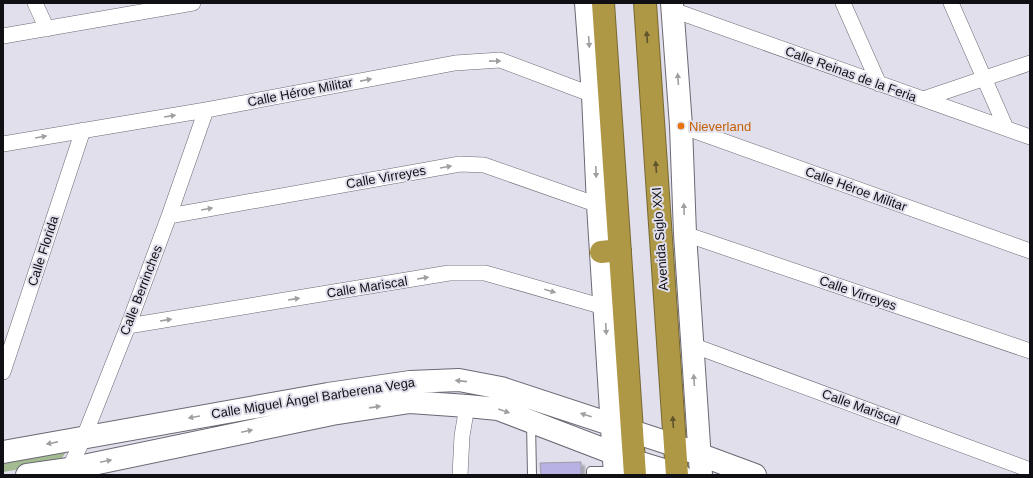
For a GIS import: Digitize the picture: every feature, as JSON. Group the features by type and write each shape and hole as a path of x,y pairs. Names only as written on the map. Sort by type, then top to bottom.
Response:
{"highway":[{"path":"603,3 611,251 632,431 623,467"},
{"name":"Avenida Siglo XXI","path":"645,3 674,445 678,475"}],"street":[{"path":"35,3 47,29"},
{"path":"4,37 144,7 193,3"},
{"path":"586,3 593,95 598,205 611,251 604,307 611,424 623,467"},
{"path":"843,3 879,84"},
{"path":"951,3 1006,128"},
{"name":"Calle Reinas de la Feria","path":"672,6 879,84 1030,137"},
{"name":"Avenida Siglo XXI","path":"672,6 681,126 685,234 700,464"},
{"name":"Calle Héroe Militar","path":"3,144 206,110 455,63 500,60 593,95"},
{"path":"923,99 1030,63"},
{"name":"Calle Berrinches","path":"69,472 128,326 169,216 206,110"},
{"name":"Calle Héroe Militar","path":"681,126 1030,251"},
{"name":"Calle Florida","path":"3,372 83,130"},
{"name":"Calle Virreyes","path":"169,216 460,164 484,165 598,205"},
{"name":"Calle Virreyes","path":"685,234 1030,351"},
{"name":"Calle Mariscal","path":"128,326 449,273 485,273 604,307"},
{"name":"Calle Mariscal","path":"692,345 1030,470"},
{"name":"Calle Miguel Ángel Barberena Vega","path":"3,452 328,394 410,382 459,380 501,388 674,445 700,464 754,475"},
{"name":"Calle Miguel Ángel Barberena Vega","path":"27,475 69,472 332,414 410,402 498,409 530,420 623,467 678,475"},
{"path":"460,475 462,436 467,406"}],"lane":[{"path":"530,420 532,475"},
{"path":"591,475 591,471 623,467"}],"green space":[{"path":"66,452 59,462 3,472 3,463"}],"building":[{"path":"581,462 581,475 541,475 540,463"}],"place":[{"name":"Nieverland","path":"681,126"}]}
